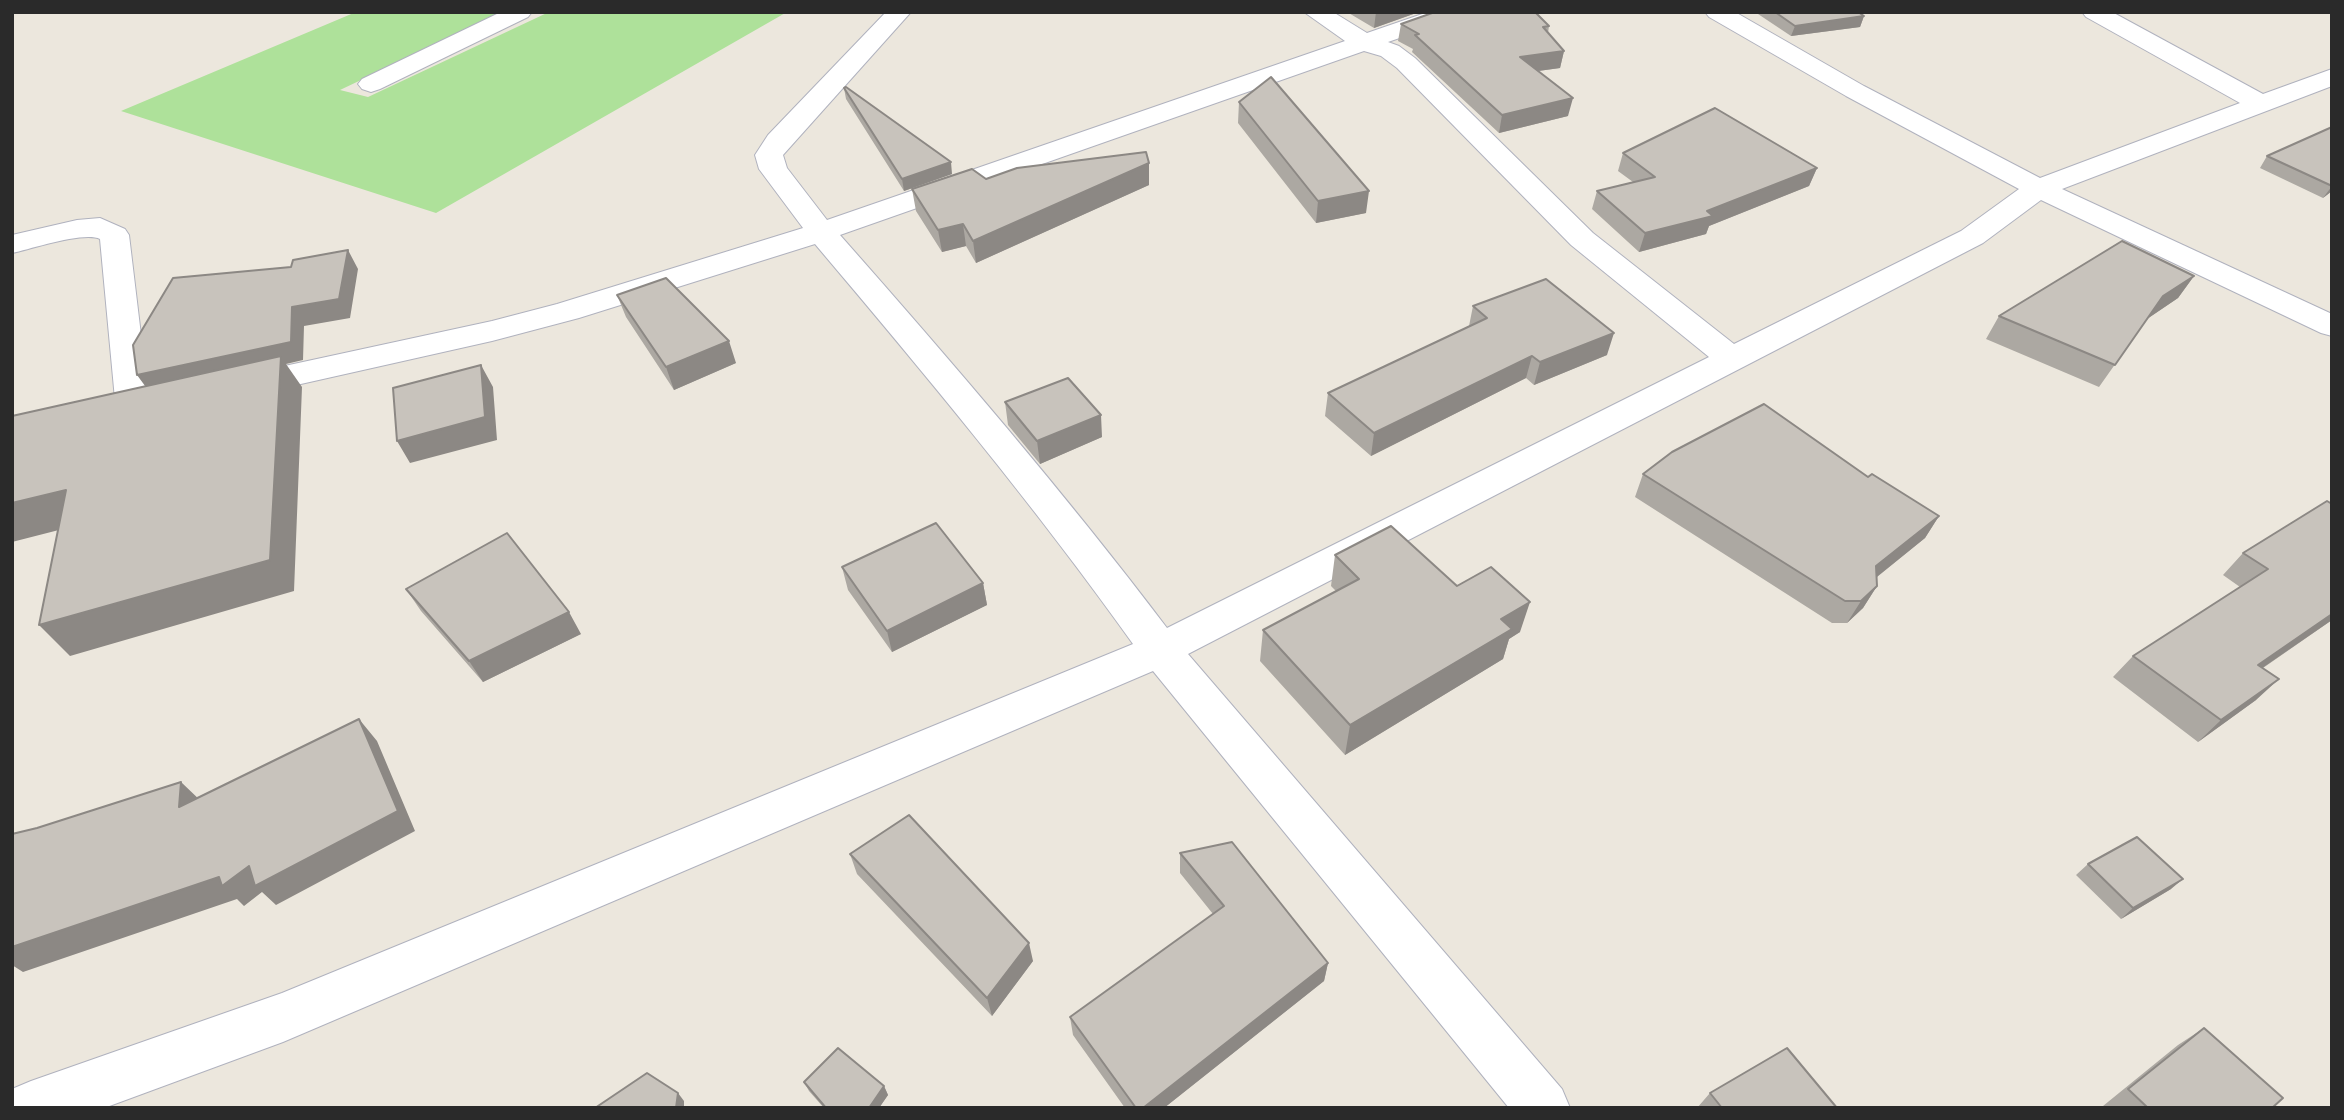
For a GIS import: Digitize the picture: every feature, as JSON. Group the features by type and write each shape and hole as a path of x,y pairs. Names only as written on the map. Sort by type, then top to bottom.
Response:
{"street":[{"path":"371,84 520,12"},
{"path":"899,12 778,141 769,155 773,169 821,232 937,366 1087,550 1160,650 1543,1108"},
{"path":"1315,12 1365,43 1390,51 1406,63 1544,204 1582,239 1732,359"},
{"path":"213,393 568,312 821,232 1452,12"},
{"path":"1717,12 1855,91 2038,188 2332,326"},
{"path":"2094,12 2262,104"},
{"path":"31,1108 283,1017 1160,650 1972,237 2011,211 2038,188 2332,77"},
{"path":"12,244 88,228 100,227 114,235 133,411"}],"green space":[{"path":"356,12 504,12 340,90 368,97 549,12 787,12 436,213 121,111"}],"building":[{"path":"1435,12 1535,12 1549,26 1543,27 1564,51 1520,57 1573,98 1502,115 1415,35 1419,34 1401,24"},
{"path":"1775,12 1858,12 1864,16 1795,26"},
{"path":"1271,77 1369,191 1318,201 1239,102"},
{"path":"844,88 951,162 902,179"},
{"path":"1715,108 1817,168 1707,211 1713,216 1645,233 1597,191 1655,177 1623,153"},
{"path":"2332,127 2332,186 2267,156"},
{"path":"1146,152 1149,163 973,241 963,224 938,230 912,189 972,169 986,179 1017,168"},
{"path":"2122,241 2194,276 2163,296 2115,365 1999,316"},
{"path":"348,250 339,299 292,307 291,342 137,375 133,345 173,278 291,267 293,260"},
{"path":"666,278 729,341 666,367 617,295"},
{"path":"1546,279 1614,333 1540,362 1532,356 1374,433 1328,393 1487,318 1473,306"},
{"path":"281,356 270,560 39,625 66,490 12,503 12,416"},
{"path":"481,365 485,417 397,441 393,388"},
{"path":"1068,378 1101,415 1037,441 1005,402"},
{"path":"1764,404 1868,477 1872,474 1939,516 1876,566 1877,586 1861,601 1845,601 1643,474 1672,452"},
{"path":"2327,501 2332,504 2332,614 2258,665 2279,679 2221,720 2133,656 2268,569 2243,553"},
{"path":"936,523 983,583 887,631 842,567"},
{"path":"1391,526 1457,586 1491,567 1530,602 1501,619 1512,629 1350,725 1263,630 1359,579 1335,555"},
{"path":"507,533 569,612 469,661 406,589"},
{"path":"359,719 398,811 255,886 249,866 222,886 219,877 12,947 12,834 181,782 179,807"},
{"path":"909,815 1029,943 987,998 850,854"},
{"path":"2137,837 2183,879 2133,908 2088,864"},
{"path":"1232,842 1328,963 1143,1108 1136,1108 1070,1017 1224,906 1180,853"},
{"path":"2204,1028 2283,1098 2272,1108 2148,1108 2128,1089"},
{"path":"838,1048 884,1086 869,1108 826,1108 804,1082"},
{"path":"1787,1048 1837,1108 1722,1108 1710,1093"},
{"path":"647,1073 678,1093 676,1108 595,1108"}]}
